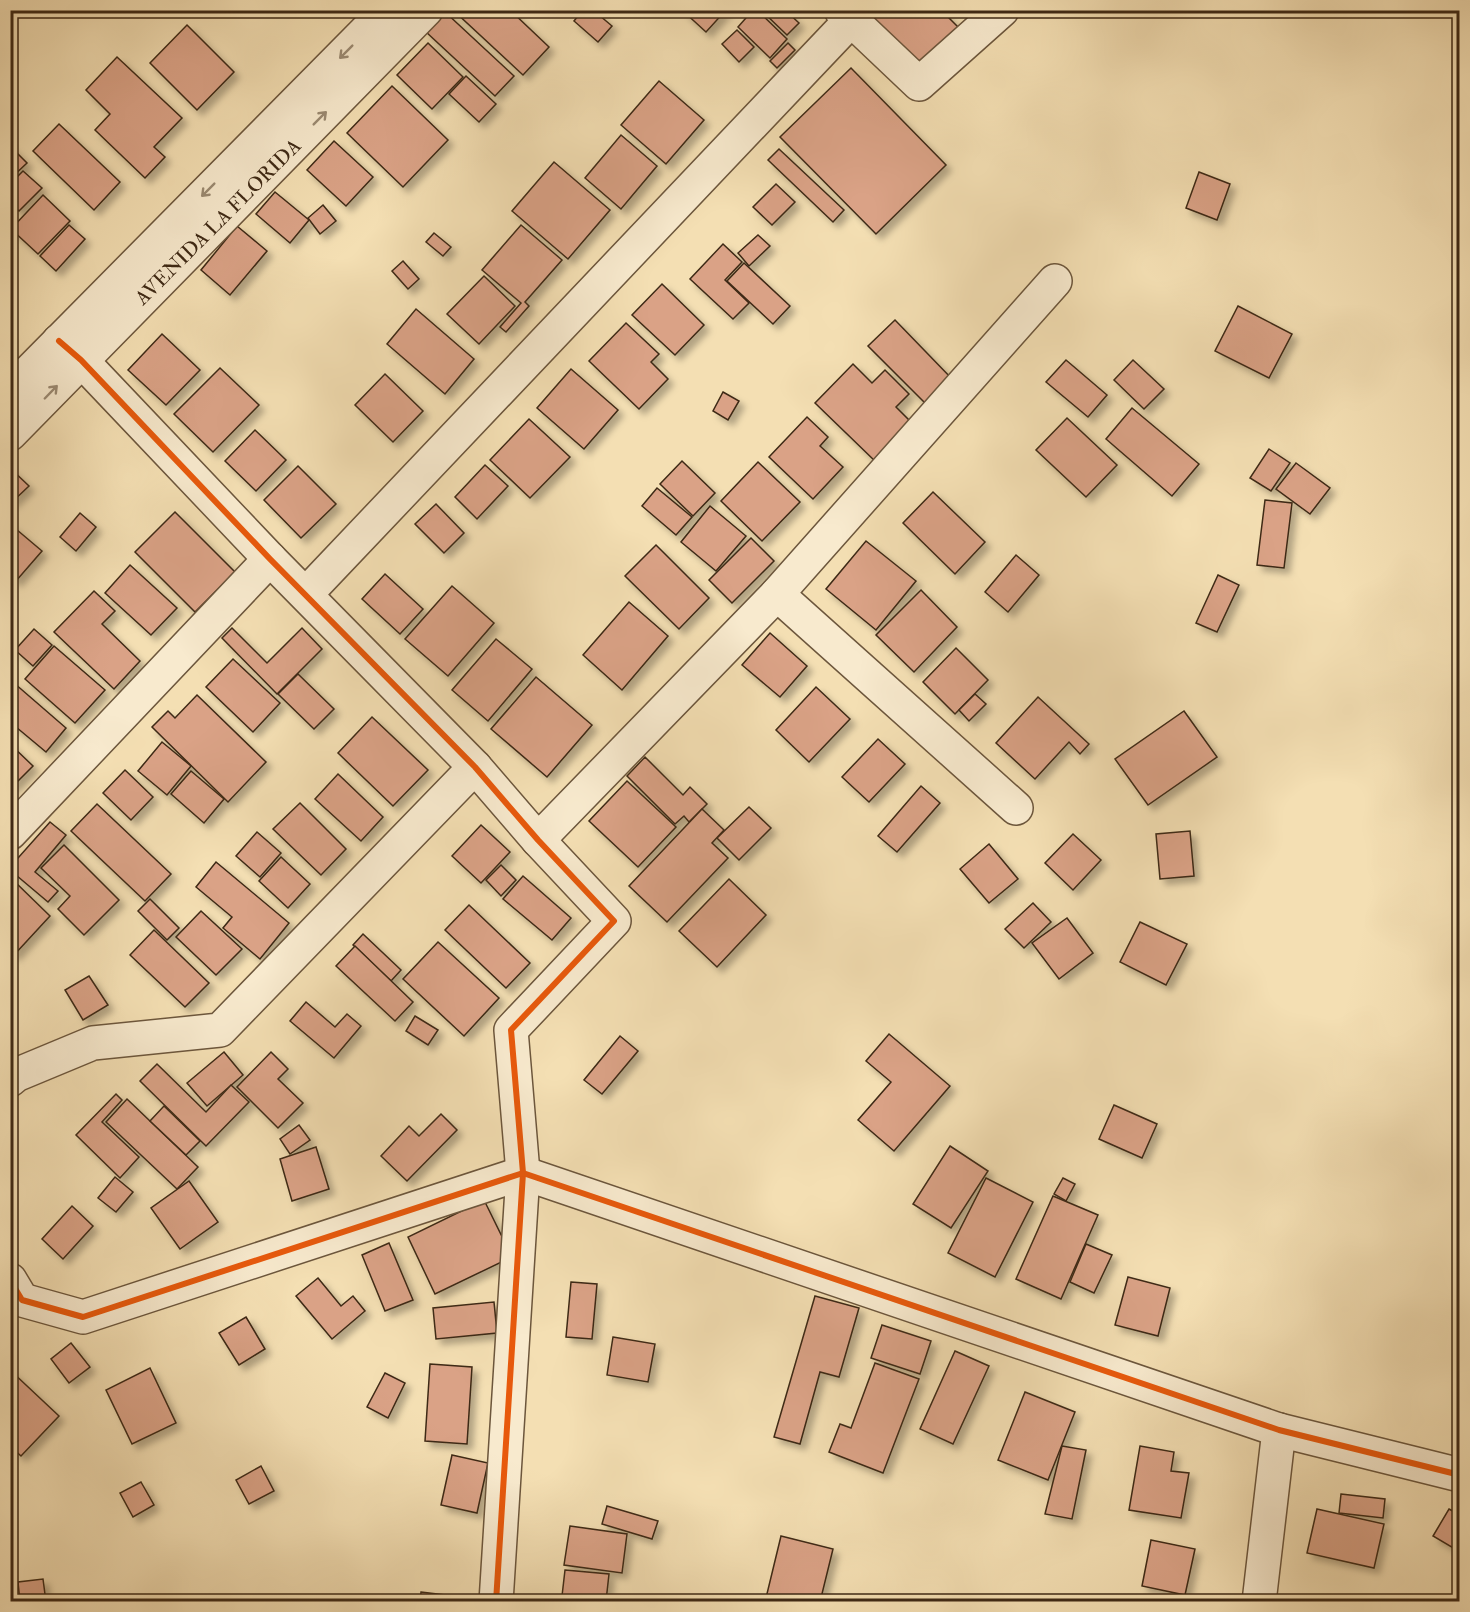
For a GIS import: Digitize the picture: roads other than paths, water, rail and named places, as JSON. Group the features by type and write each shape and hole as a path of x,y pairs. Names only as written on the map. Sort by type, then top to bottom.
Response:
{"street":[{"path":"10,391 70,350 387,10"},
{"name":"AVENIDA LA FLORIDA","path":"10,434 70,350 426,10"},
{"path":"306,594 846,15 919,84 1002,10"},
{"path":"538,840 777,594 1055,281"},
{"path":"70,350 270,559 475,767 538,840 614,921 511,1030 524,1173 496,1602"},
{"path":"10,833 270,559"},
{"path":"777,594 1016,808"},
{"path":"10,1080 16,1075 93,1043 220,1030 475,767"},
{"path":"14,1297 83,1317 524,1173 1279,1430 1460,1475"},
{"path":"1259,1602 1279,1430"}]}
